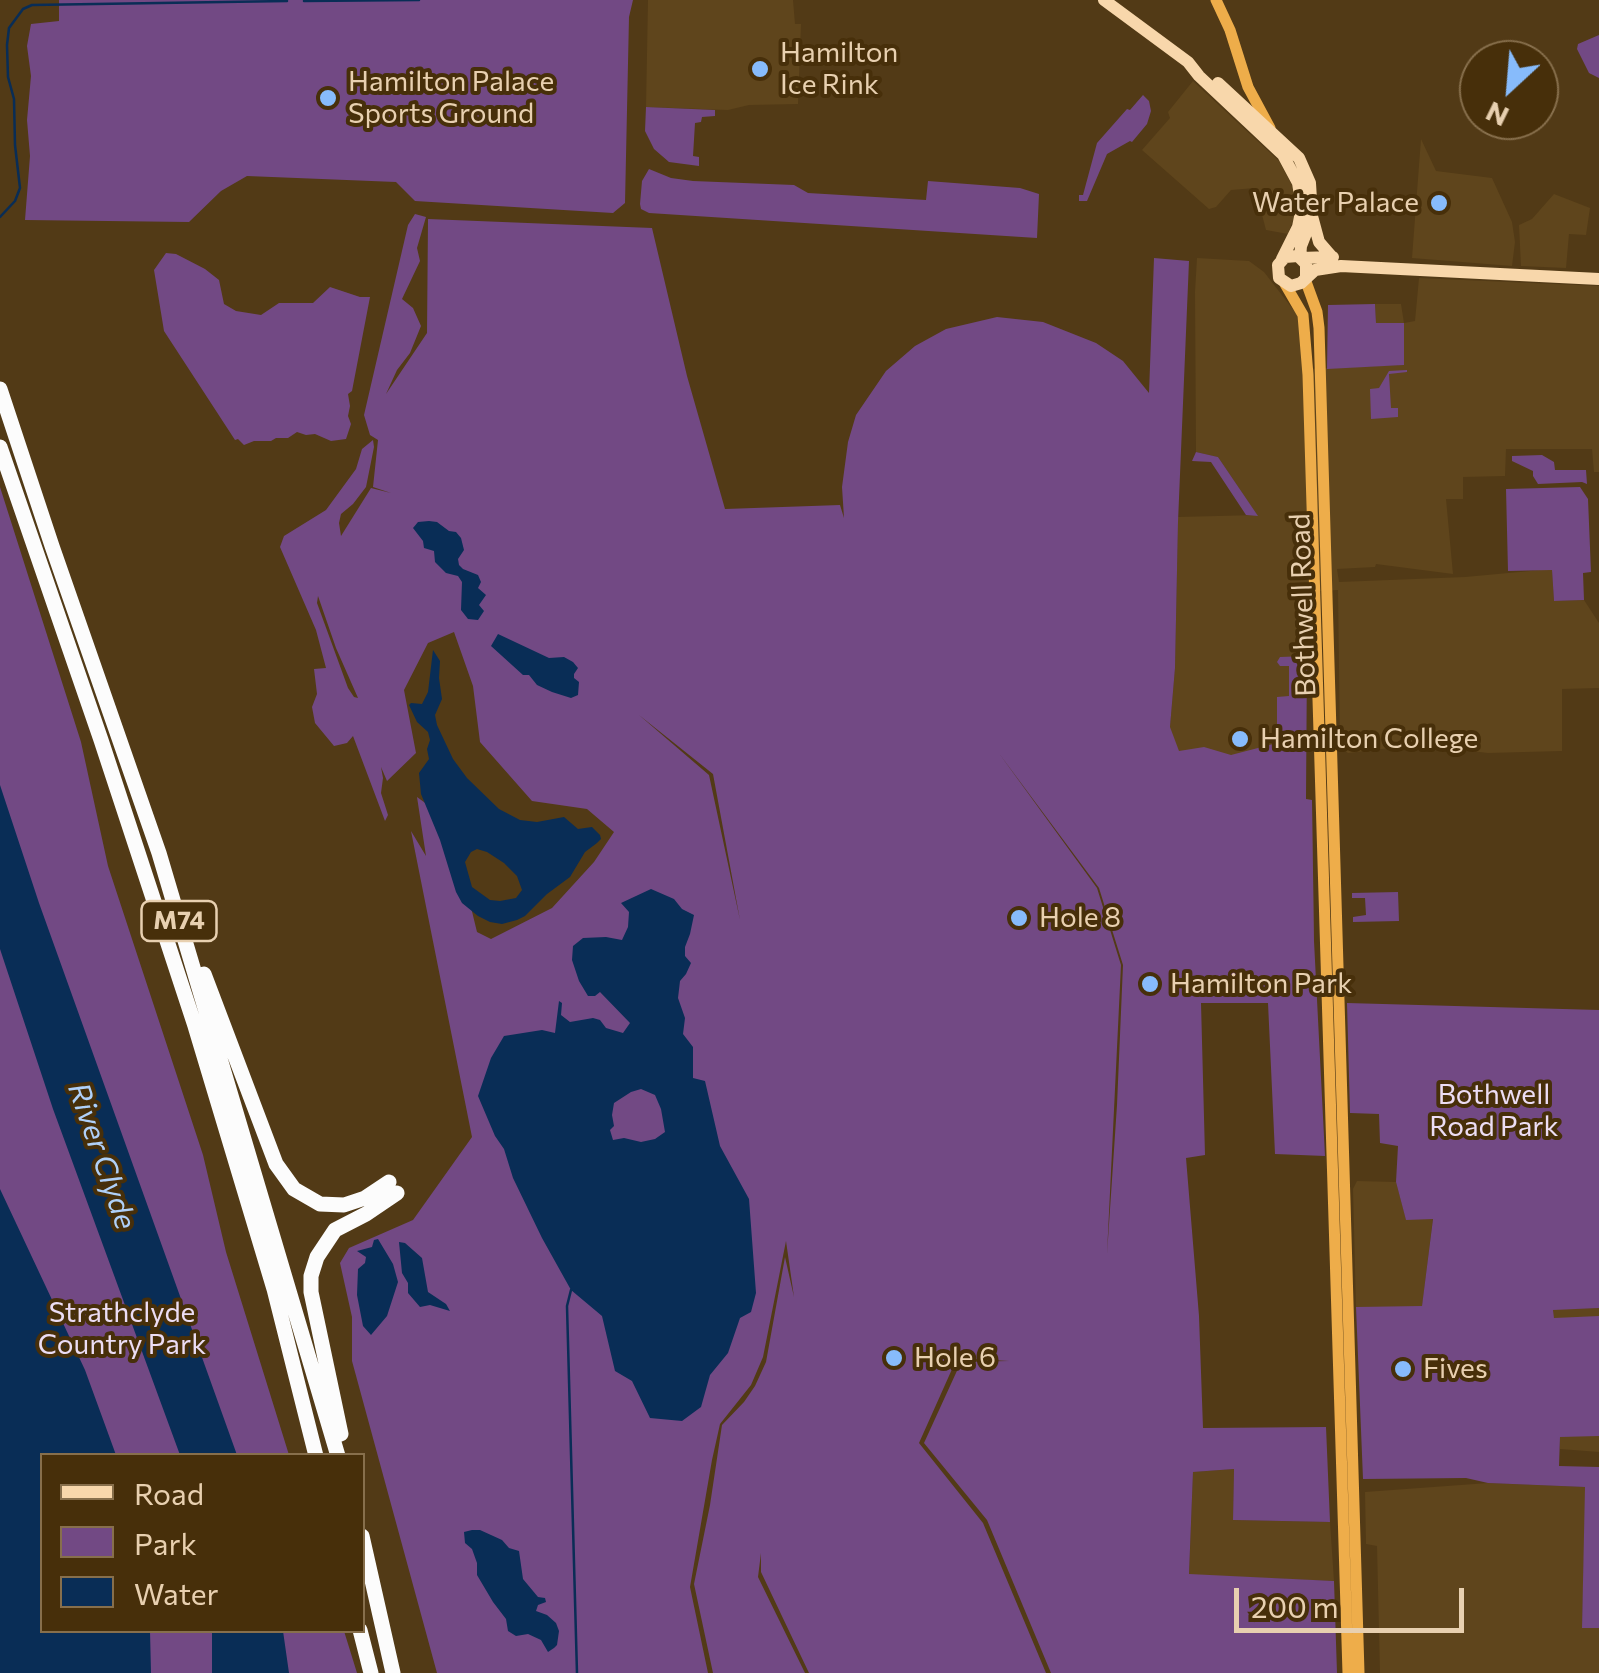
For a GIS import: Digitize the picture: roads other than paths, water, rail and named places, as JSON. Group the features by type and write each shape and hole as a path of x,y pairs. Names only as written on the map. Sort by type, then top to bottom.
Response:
{"highway":[{"name":"M74","path":"0,390 159,853 341,1453"},
{"name":"M74","path":"0,447 195,1026 274,1289 315,1453"},
{"path":"159,853 276,1164 294,1189 320,1204 344,1205 393,1187 366,1214 335,1230 316,1258 312,1276 311,1292 341,1453"},
{"path":"365,1547 392,1673"},
{"path":"361,1633 371,1673"}],"main road":[{"path":"1104,0 1201,68 1283,155 1298,183 1302,207 1300,222 1278,265 1277,274 1285,284 1296,285 1314,270 1332,266 1599,279"},
{"path":"1216,0 1252,96 1272,132"},
{"path":"1232,101 1296,155 1311,188 1312,216 1319,242 1332,257"},
{"path":"1306,278 1301,246 1312,216"},
{"path":"1282,259 1291,255 1398,262 1408,269"},
{"name":"Bothwell Road","path":"1306,278 1318,328 1332,1168 1348,1487 1348,1673"},
{"name":"Bothwell Road","path":"1285,284 1303,315 1308,366 1316,678 1331,933"},
{"name":"Bothwell Road","path":"1350,1555 1359,1673"}],"water":[{"path":"429,521 461,538 464,550 459,565 478,575 478,588 486,595 479,605 484,611 478,620 468,619 461,610 462,582 458,576 446,573 435,562 434,551 424,548 413,528 418,522"},
{"path":"498,634 549,658 564,657 573,662 578,668 574,678 579,682 578,695 571,698 552,692 537,685 529,675 523,675 491,646"},
{"path":"433,650 440,661 442,699 435,715 437,725 467,778 499,809 520,820 537,822 564,817 578,829 592,827 600,835 601,839 585,852 570,877 517,920 490,922 462,903 456,892 421,794 419,773 429,759 430,740 409,705 422,704 428,692","holes":["477,849 487,852 517,876 522,890 516,898 490,900 472,887 465,862"]},
{"name":"River Clyde","path":"0,785 236,1453 179,1453 53,1109 0,949"},
{"path":"651,889 674,899 694,915 685,947 685,956 691,963 680,981 678,998 685,1018 683,1034 693,1047 693,1078 705,1081 720,1146 749,1199 756,1293 751,1312 740,1318 728,1353 710,1375 701,1407 682,1421 650,1418 632,1381 615,1371 602,1316 571,1290 513,1178 504,1149 478,1096 491,1058 504,1036 542,1030 555,1033 559,1001 561,1015 570,1022 593,1018 606,1028 623,1033 630,1023 600,992 588,996 572,960 573,946 583,938 622,940 629,912 621,903","holes":["641,1089 655,1095 665,1132 641,1142 613,1140 610,1130 614,1126 614,1103"]},
{"path":"0,1189 85,1370 115,1453 40,1453 40,1633 150,1633 151,1673 0,1673"},
{"path":"378,1239 393,1264 398,1282 387,1316 371,1335 363,1326 357,1295 358,1269 366,1257 357,1251 372,1247"},
{"path":"399,1242 422,1258 428,1292 450,1311 430,1305 420,1307 408,1293"},
{"path":"480,1530 519,1551 523,1579 538,1597 545,1598 546,1602 538,1605 536,1611 547,1615 559,1631 557,1645 548,1652 541,1640 508,1631 506,1619 477,1575 472,1549 465,1543 464,1532"},
{"path":"212,1633 283,1633 289,1673 212,1673"}],"waterway":[{"path":"304,1 419,0"},
{"path":"0,217 15,201 20,188 7,45 9,28 23,9 32,5 287,1"},
{"path":"571,1290 567,1306 577,1673"}],"place":[{"name":"Hamilton Ice Rink","path":"760,69"},
{"name":"Hamilton Palace Sports Ground","path":"328,98"},
{"name":"Water Palace","path":"1439,203"},
{"name":"Hamilton College","path":"1240,739"},
{"name":"Hole 8","path":"1019,918"},
{"name":"Hamilton Park","path":"1150,984"},
{"name":"Hole 6","path":"894,1358"},
{"name":"Fives","path":"1403,1369"}],"park label":[{"name":"Bothwell Road Park","path":"1494,1111"},
{"name":"Strathclyde Country Park","path":"122,1329"}]}
